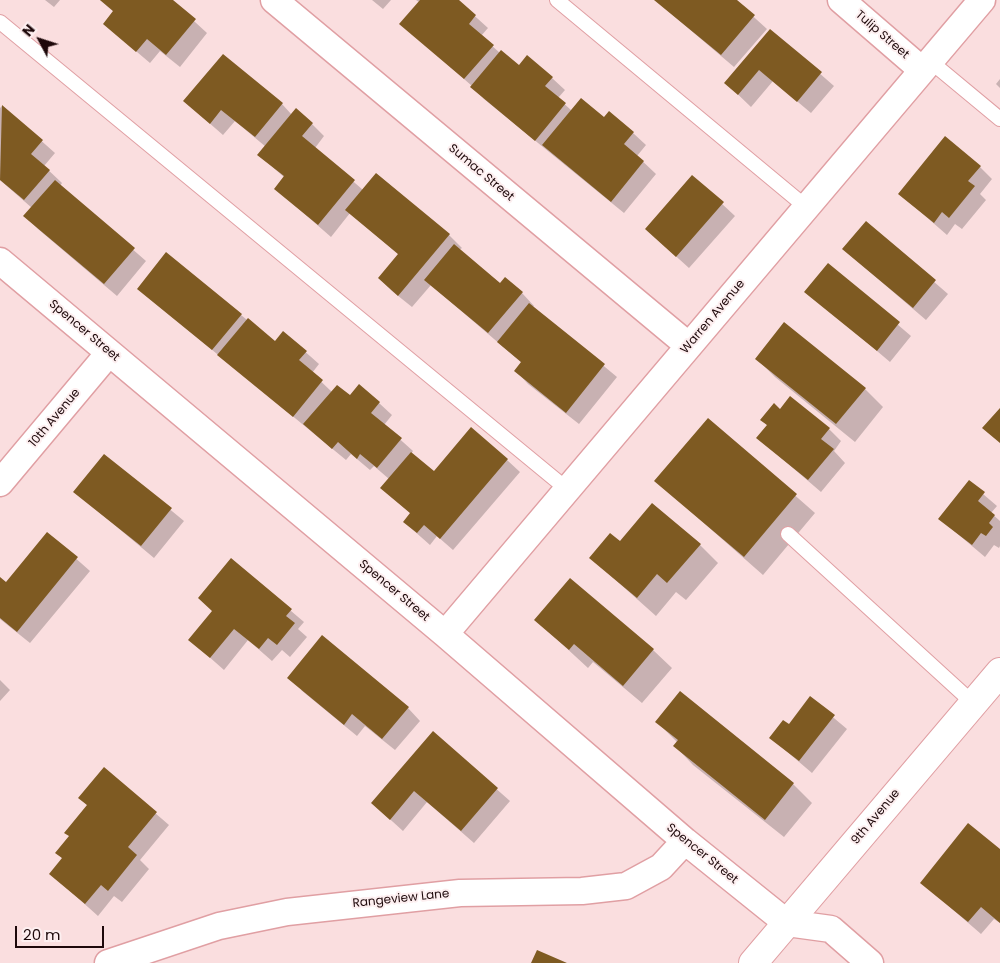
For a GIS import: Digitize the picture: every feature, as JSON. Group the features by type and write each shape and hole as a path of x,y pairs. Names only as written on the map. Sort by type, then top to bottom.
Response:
{"main road":[{"name":"9th Avenue","path":"753,963 1000,672"}],"street":[{"name":"Sumac Street","path":"274,0 689,346"},
{"name":"Tulip Street","path":"841,0 926,66"},
{"name":"Warren Avenue","path":"445,634 982,0"},
{"name":"Spencer Street","path":"0,261 445,634 685,841 787,923"},
{"name":"10th Avenue","path":"0,483 109,353"},
{"name":"Rangeview Lane","path":"108,963 219,926 287,912 460,893 582,892 626,886 661,867 685,841"},
{"path":"787,923 831,929 870,963"}],"lane":[{"path":"557,0 806,207"},
{"path":"0,22 568,490"},
{"path":"926,66 1000,119"},
{"path":"788,534 973,703"}],"building":[{"path":"100,0 173,0 196,19 166,55 147,39 136,52 103,24 113,11"},
{"path":"420,0 459,0 476,15 469,24 494,45 464,79 399,24"},
{"path":"654,0 737,0 755,15 721,55"},
{"path":"770,29 822,72 797,102 759,70 738,95 724,83"},
{"path":"501,50 519,65 527,55 553,77 545,86 566,103 535,141 470,87"},
{"path":"223,54 283,103 255,137 221,110 210,124 183,101"},
{"path":"581,98 604,117 609,111 634,132 624,144 644,161 611,202 542,145"},
{"path":"2,105 43,140 31,154 50,170 24,200 0,180"},
{"path":"296,108 313,123 302,136 355,180 318,225 274,189 284,176 257,155"},
{"path":"945,136 981,166 968,181 975,186 949,218 942,212 934,223 898,194"},
{"path":"376,173 450,234 398,296 378,278 398,254 345,210"},
{"path":"692,175 724,202 676,257 645,229"},
{"path":"55,180 135,248 104,284 23,216"},
{"path":"866,221 936,280 913,308 842,249"},
{"path":"454,244 500,283 505,277 523,292 488,333 424,280"},
{"path":"166,252 242,314 212,350 137,289"},
{"path":"828,263 900,322 877,351 804,292"},
{"path":"529,303 605,364 566,413 514,371 521,362 497,342"},
{"path":"248,318 275,341 283,331 307,351 299,360 323,380 293,417 217,355"},
{"path":"784,322 866,388 836,424 755,359"},
{"path":"359,384 380,402 371,413 402,438 377,468 360,454 357,459 338,442 332,449 303,424 337,385 350,395"},
{"path":"790,396 830,428 821,439 834,449 808,480 756,438 767,425 760,420 774,403 780,409"},
{"path":"1000,408 1000,443 982,428"},
{"path":"708,418 797,494 744,557 654,481"},
{"path":"471,427 508,459 440,539 424,525 417,533 403,522 410,513 380,488 411,452 434,471"},
{"path":"104,454 172,508 141,546 73,492"},
{"path":"969,480 985,492 978,501 995,515 989,523 993,527 986,536 981,533 972,545 938,519"},
{"path":"652,503 701,544 667,583 657,574 637,598 589,558 610,533 620,541"},
{"path":"47,532 78,557 17,632 0,618 0,577 6,582"},
{"path":"231,558 292,609 286,616 295,623 277,645 268,638 259,649 234,629 210,658 188,640 212,611 198,598"},
{"path":"570,578 654,649 623,686 574,644 569,650 534,620"},
{"path":"322,635 409,707 382,739 352,714 344,725 287,678"},
{"path":"680,691 794,783 765,820 673,746 678,740 655,722"},
{"path":"810,696 835,715 799,761 769,738 783,720 789,724"},
{"path":"433,731 498,788 461,831 414,791 390,820 371,803"},
{"path":"104,767 157,812 128,847 137,855 108,891 101,885 85,904 49,874 62,858 55,853 69,836 64,833 87,805 78,798"},
{"path":"968,823 1000,849 1000,923 981,907 968,922 920,883"},
{"path":"537,950 567,963 531,963"}]}
